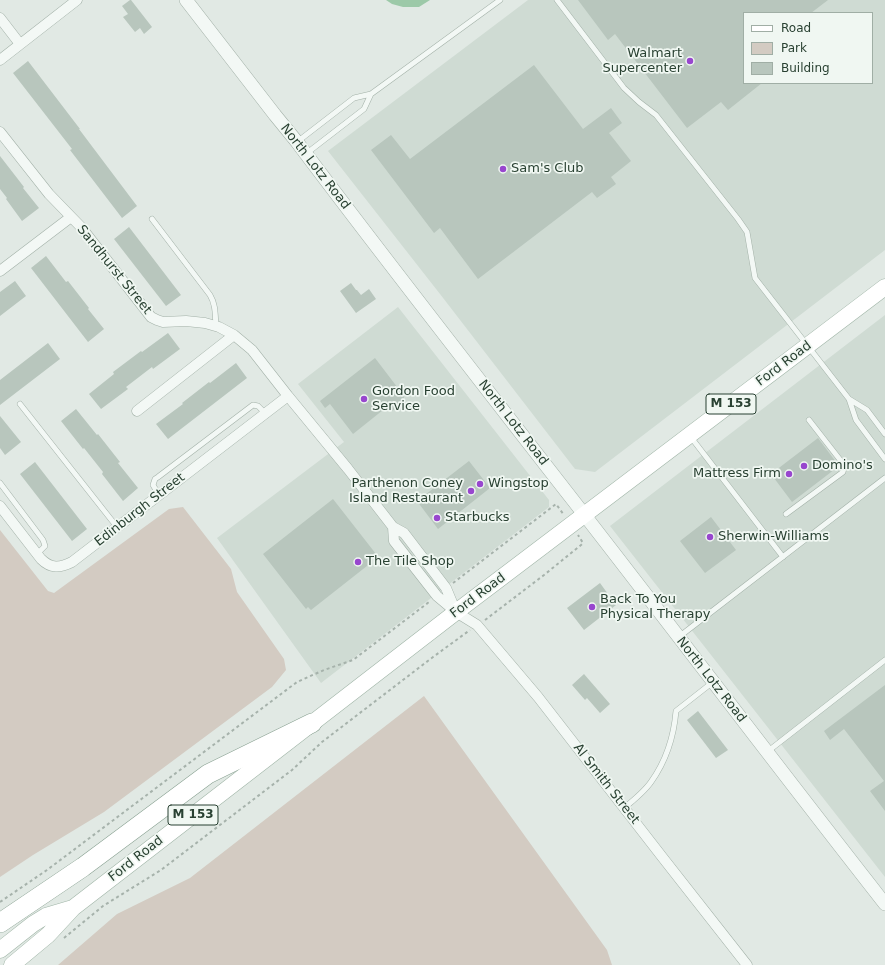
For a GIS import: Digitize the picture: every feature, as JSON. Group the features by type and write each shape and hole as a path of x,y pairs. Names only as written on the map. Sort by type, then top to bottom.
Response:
{"highway":[{"path":"0,923 83,867 208,774 312,723"}],"main road":[{"name":"Ford Road","path":"12,965 48,935 73,908 456,612 885,287"},
{"name":"Ford Road","path":"0,950 33,924 46,916 73,908"}],"street":[{"path":"0,60 77,0"},
{"name":"North Lotz Road","path":"186,0 885,904"},
{"path":"0,18 20,44"},
{"name":"Sandhurst Street","path":"0,132 49,194 81,227 151,317 164,322 186,321 216,326 234,335 252,350 393,527 394,541 437,596 456,612"},
{"path":"0,271 71,217"},
{"path":"137,411 234,335"},
{"name":"Edinburgh Street","path":"0,506 37,554 45,562 49,565 57,567 64,566 72,562 288,396"},
{"name":"Al Smith Street","path":"456,612 477,625 538,697 747,965"}],"lane":[{"path":"297,142 354,98 371,94 500,0"},
{"path":"557,0 624,88 656,115 737,217 747,232 755,278 849,399 856,420 885,459"},
{"path":"306,154 364,109 371,94"},
{"path":"152,219 210,295 215,306 216,326"},
{"path":"849,399 867,410 885,434"},
{"path":"20,404 117,527"},
{"path":"159,495 153,485 155,479 253,405 258,406 265,414"},
{"path":"786,514 843,472 844,468 841,461 809,420"},
{"path":"690,435 784,557"},
{"path":"678,637 885,478"},
{"path":"0,483 43,540 45,546 37,554"},
{"path":"767,752 885,660"},
{"path":"624,808 640,795 651,782 660,766 668,748 674,728 676,711 713,682"}],"shaded area":[{"path":"386,0 430,0 419,7 403,7 392,4"},
{"path":"528,0 885,0 885,250 595,472 575,469 328,151"},
{"path":"398,307 549,500 549,507 321,683 217,538 344,442 298,384"},
{"path":"885,315 885,877 610,526"}],"green space":[{"path":"183,507 231,569 237,592 284,659 286,670 272,687 104,812 0,877 0,530 48,591 54,593 169,509"},
{"path":"424,696 607,950 612,965 58,965 117,914 190,878"}],"building":[{"path":"130,0 152,27 144,34 140,28 135,32 123,17 128,14 122,6"},
{"name":"Walmart Supercenter","path":"578,0 828,0 812,12 743,12 743,84 761,84 728,110 721,102 687,128 615,34 608,40"},
{"path":"28,61 137,206 122,218 70,150 72,149 13,73"},
{"name":"Sam's Club","path":"534,65 583,129 611,108 622,123 609,133 631,161 611,177 616,184 597,198 592,192 478,279 440,228 434,233 371,150 391,135 410,159"},
{"path":"0,156 39,208 22,221 0,189"},
{"path":"129,227 181,295 166,306 114,239"},
{"path":"46,256 66,282 68,281 104,329 88,342 31,268"},
{"path":"15,281 26,296 0,316 0,292"},
{"path":"351,283 361,295 369,289 376,299 356,313 340,291"},
{"path":"168,333 180,349 153,369 152,367 126,387 128,389 101,409 89,394 114,374 113,372"},
{"path":"48,343 60,359 0,405 0,380"},
{"name":"Gordon Food Service","path":"375,358 404,396 404,402 392,411 388,406 353,434 330,404 325,408 320,401"},
{"path":"236,363 247,378 168,439 156,424 209,382 210,383"},
{"path":"76,409 120,462 118,463 138,488 123,501 102,474 103,472 61,421"},
{"path":"0,416 21,442 5,455 0,448"},
{"path":"818,438 839,466 792,502 771,474"},
{"path":"469,461 490,488 438,529 417,501"},
{"path":"35,462 87,529 72,541 20,474"},
{"path":"333,499 376,554 370,559 372,562 311,610 308,607 306,609 263,554"},
{"path":"711,517 736,550 705,573 680,541"},
{"name":"Back To You Physical Therapy","path":"600,583 616,605 584,630 567,608"},
{"path":"584,674 610,704 600,713 587,698 585,700 572,685"},
{"path":"885,685 885,811 870,791 884,781 844,729 830,740 824,731"},
{"path":"698,711 728,750 716,758 687,720"}],"place":[{"name":"Walmart Supercenter","path":"690,61"},
{"name":"Sam's Club","path":"503,169"},
{"name":"Gordon Food Service","path":"364,399"},
{"name":"Domino's","path":"804,466"},
{"name":"Mattress Firm","path":"789,474"},
{"name":"Wingstop","path":"480,484"},
{"name":"Parthenon Coney Island Restaurant","path":"471,491"},
{"name":"Starbucks","path":"437,518"},
{"name":"Sherwin-Williams","path":"710,537"},
{"name":"The Tile Shop","path":"358,562"},
{"name":"Back To You Physical Therapy","path":"592,607"}]}
